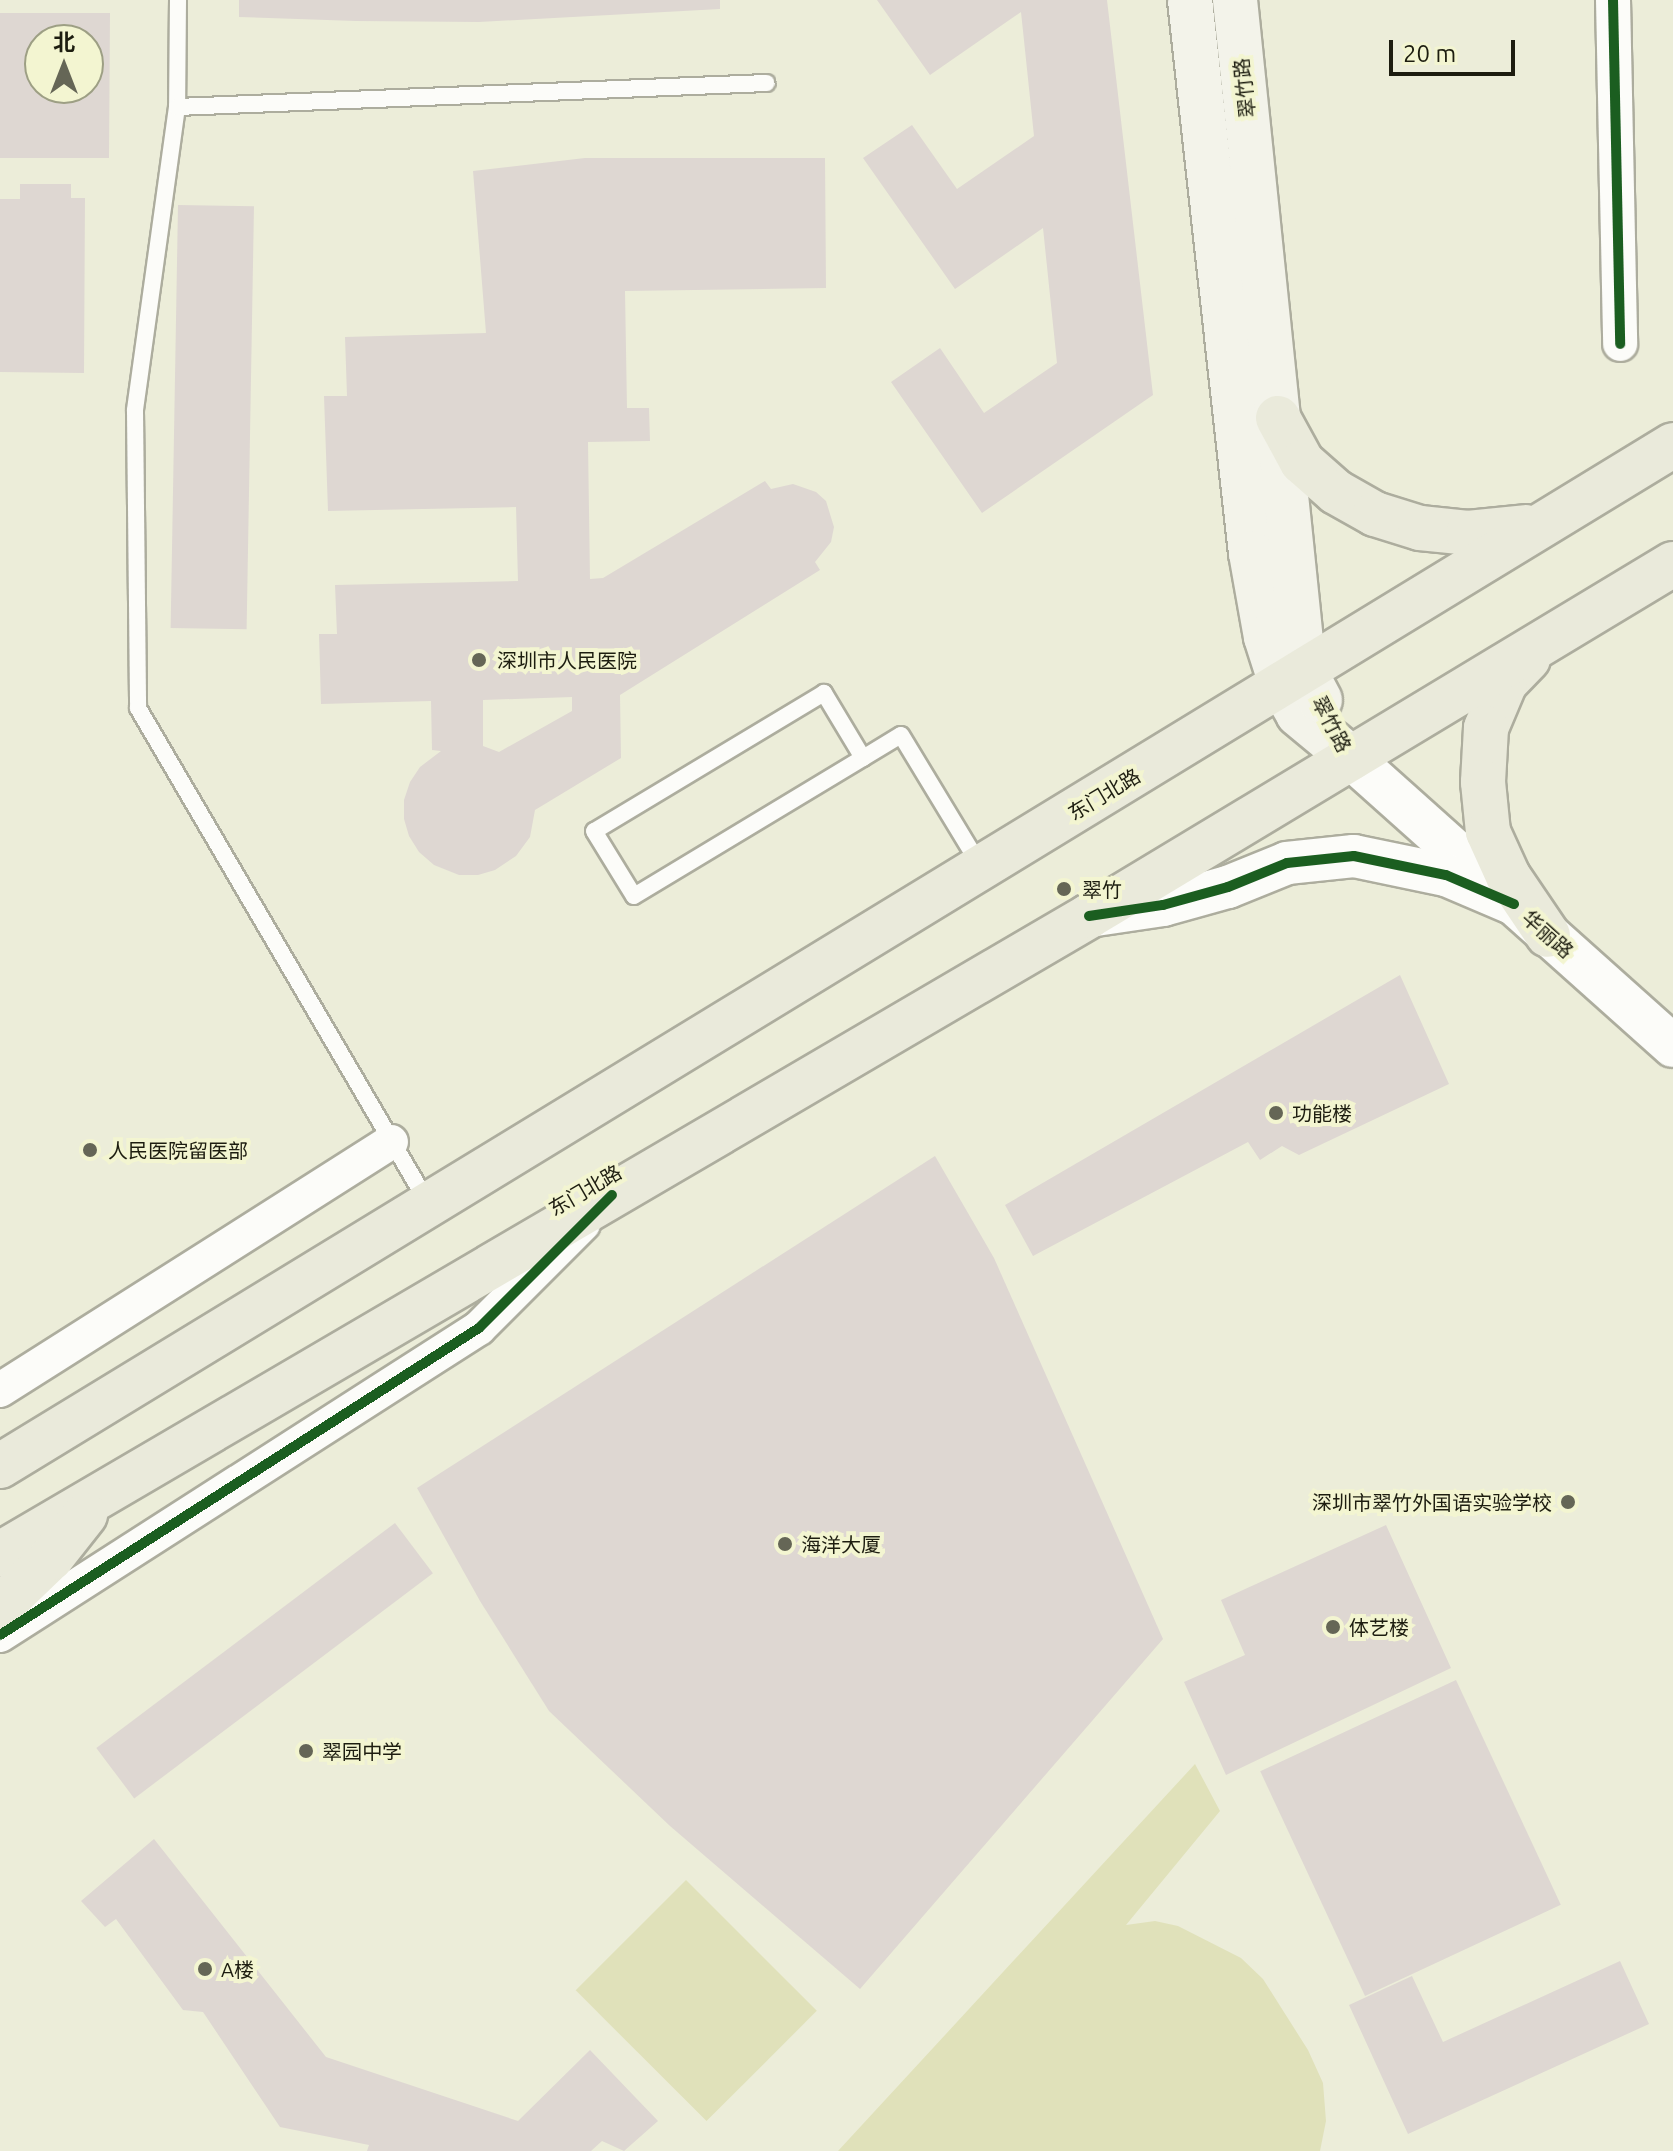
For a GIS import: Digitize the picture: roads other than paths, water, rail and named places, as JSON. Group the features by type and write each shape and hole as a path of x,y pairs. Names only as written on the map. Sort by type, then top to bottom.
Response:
{"main road":[{"name":"翠竹路","path":"1190,0 1251,553 1266,637 1292,677"},
{"name":"翠竹路","path":"1235,0 1278,418 1292,677 1298,714 1351,758"},
{"path":"1278,418 1302,462 1336,492 1375,514 1420,528 1468,533 1509,531 1544,522"},
{"name":"东门北路","path":"0,1466 1673,445"},
{"name":"东门北路","path":"0,1554 1089,916 1673,564"},
{"path":"1544,642 1505,683 1486,728 1483,782 1488,832 1508,876 1548,935"},
{"path":"0,1607 51,1558 100,1495"}],"street":[{"path":"1613,0 1620,344"},
{"name":"华丽路","path":"1351,758 1673,1046"},
{"path":"1089,916 1163,905 1228,887 1287,863 1354,856 1446,875 1514,904"},
{"path":"0,1390 391,1142"},
{"path":"0,1635 479,1328 612,1195"}],"lane":[{"path":"178,0 177,107 135,411 138,708 429,1204"},
{"path":"177,107 767,83"},
{"path":"863,758 824,693 594,831 634,896 863,758 901,735 982,868"}],"place":[{"name":"深圳市人民医院","path":"479,660"},
{"name":"翠竹","path":"1064,889"},
{"name":"功能楼","path":"1276,1113"},
{"name":"人民医院留医部","path":"90,1150"},
{"name":"深圳市翠竹外国语实验学校","path":"1568,1502"},
{"name":"海洋大厦","path":"785,1544"},
{"name":"体艺楼","path":"1333,1627"},
{"name":"翠园中学","path":"306,1751"},
{"name":"A楼","path":"205,1969"}]}
